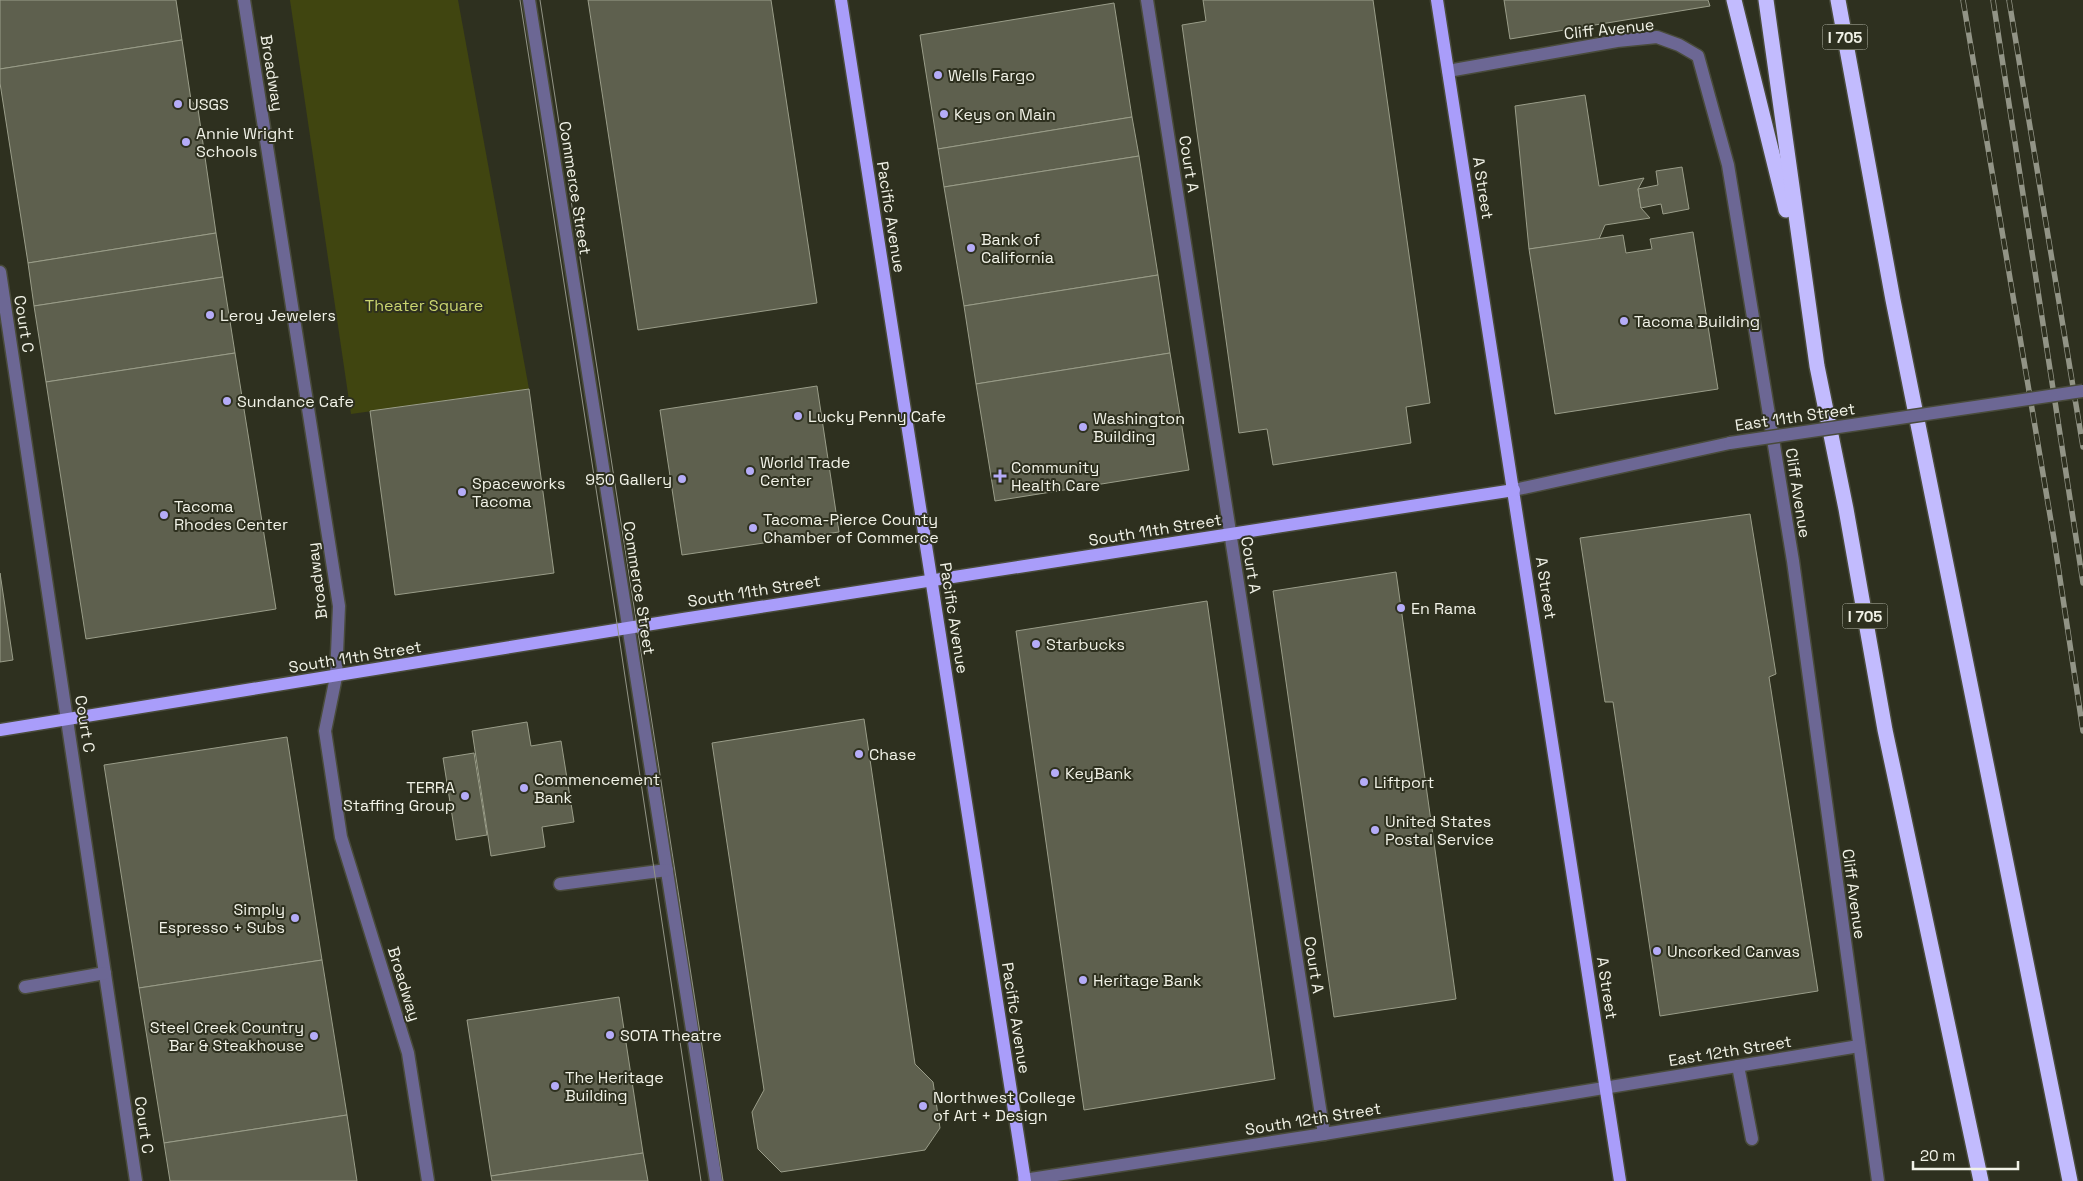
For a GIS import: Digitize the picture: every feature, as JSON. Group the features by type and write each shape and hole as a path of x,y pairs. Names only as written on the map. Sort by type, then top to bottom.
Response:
{"highway":[{"path":"1734,0 1805,293"},
{"name":"I 705","path":"1766,0 1805,293 1885,730 1981,1181"},
{"name":"I 705","path":"1838,0 1893,300 2070,1181"}],"main road":[{"name":"Pacific Avenue","path":"841,0 1025,1181"},
{"name":"A Street","path":"1437,0 1620,1181"},
{"name":"South 11th Street","path":"0,730 931,580 1514,490"}],"street":[{"name":"Broadway","path":"244,0 339,606 336,677 326,731 341,837 408,1053 428,1181"},
{"name":"Commerce Street","path":"529,0 716,1181"},
{"name":"Court A","path":"1147,0 1324,1134"},
{"name":"Cliff Avenue","path":"1448,71 1617,41 1657,37 1679,45 1698,56 1728,165 1793,560 1878,1181"},
{"name":"Court C","path":"0,272 136,1181"},
{"name":"East 11th Street","path":"1514,490 1730,443 2083,391"},
{"path":"560,884 667,870"},
{"path":"25,986 105,973"},
{"name":"East 12th Street","path":"1606,1087 1859,1046"},
{"path":"1738,1066 1752,1139"},
{"name":"South 12th Street","path":"1025,1181 1606,1087"}],"green space":[{"name":"Theater Square","path":"290,0 458,0 529,389 351,414"}],"building":[{"path":"0,0 176,0 182,40 0,69"},
{"path":"588,0 771,0 817,303 638,330"},
{"path":"1203,0 1373,0 1430,403 1406,407 1411,443 1273,465 1267,429 1239,433 1182,25 1206,21"},
{"path":"1504,0 1708,0 1710,6 1510,39"},
{"path":"1114,3 1132,117 938,149 920,35"},
{"path":"182,40 191,100 198,109 216,233 28,263 0,83 0,69"},
{"path":"1585,95 1599,186 1644,178 1638,189 1641,208 1650,218 1605,225 1599,239 1529,249 1515,106"},
{"path":"1132,117 1139,156 944,187 938,149"},
{"path":"1139,156 1158,275 964,306 944,187"},
{"path":"1682,167 1689,209 1663,214 1661,204 1641,208 1638,189 1658,185 1656,171"},
{"name":"Tacoma Building","path":"1693,232 1718,389 1555,414 1529,249 1623,235 1626,253 1652,249 1650,239"},
{"path":"216,233 223,277 34,306 28,263"},
{"path":"1158,275 1170,353 976,384 964,306"},
{"path":"223,277 235,353 46,382 34,306"},
{"name":"Tacoma Rhodes Center","path":"235,353 276,609 86,639 46,382"},
{"name":"Washington Building","path":"1170,353 1189,470 995,501 976,384"},
{"name":"World Trade Center","path":"817,386 839,532 682,555 660,410"},
{"name":"Spaceworks Tacoma","path":"529,389 554,573 395,595 370,411"},
{"path":"1750,514 1776,674 1769,677 1818,991 1660,1016 1613,702 1605,702 1580,538"},
{"path":"1396,572 1456,999 1334,1017 1273,591"},
{"path":"0,573 13,660 0,662"},
{"path":"1207,601 1275,1079 1084,1110 1016,631"},
{"path":"864,719 915,1064 933,1082 940,1128 925,1150 781,1172 758,1149 752,1112 764,1090 712,743"},
{"name":"Commencement Bank","path":"527,722 531,746 561,741 574,822 542,827 545,847 491,856 472,731"},
{"path":"287,737 322,960 139,988 104,765"},
{"name":"TERRA Staffing Group","path":"474,753 487,835 456,840 443,758"},
{"path":"322,960 347,1115 164,1143 139,988"},
{"name":"The Heritage Building","path":"619,997 643,1153 491,1176 467,1020"},
{"path":"347,1115 357,1181 170,1181 164,1143"},
{"path":"643,1153 648,1181 492,1181 491,1176"}],"tram line":[{"path":"520,0 701,1181"},
{"path":"540,0 723,1181"}],"railway":[{"path":"1963,0 2054,539 2083,731"},
{"path":"1993,0 2083,583"},
{"path":"2009,0 2083,447"}],"place":[{"name":"Wells Fargo","path":"938,75"},
{"name":"USGS","path":"178,104"},
{"name":"Keys on Main","path":"944,114"},
{"name":"Annie Wright Schools","path":"186,142"},
{"name":"Bank of California","path":"971,248"},
{"name":"Leroy Jewelers","path":"210,315"},
{"name":"Tacoma Building","path":"1624,321"},
{"name":"Sundance Cafe","path":"227,401"},
{"name":"Lucky Penny Cafe","path":"798,416"},
{"name":"Washington Building","path":"1083,427"},
{"name":"World Trade Center","path":"750,471"},
{"name":"Community Health Care","path":"1000,476"},
{"name":"950 Gallery","path":"682,479"},
{"name":"Spaceworks Tacoma","path":"462,492"},
{"name":"Tacoma Rhodes Center","path":"164,515"},
{"name":"Tacoma-Pierce County Chamber of Commerce","path":"753,528"},
{"name":"En Rama","path":"1401,608"},
{"name":"Starbucks","path":"1036,644"},
{"name":"Chase","path":"859,754"},
{"name":"KeyBank","path":"1055,773"},
{"name":"Liftport","path":"1364,782"},
{"name":"Commencement Bank","path":"524,788"},
{"name":"TERRA Staffing Group","path":"465,796"},
{"name":"United States Postal Service","path":"1375,830"},
{"name":"Simply Espresso + Subs","path":"295,918"},
{"name":"Uncorked Canvas","path":"1657,951"},
{"name":"Heritage Bank","path":"1083,980"},
{"name":"SOTA Theatre","path":"610,1035"},
{"name":"Steel Creek Country Bar & Steakhouse","path":"314,1036"},
{"name":"The Heritage Building","path":"555,1086"},
{"name":"Northwest College of Art + Design","path":"923,1106"}]}
